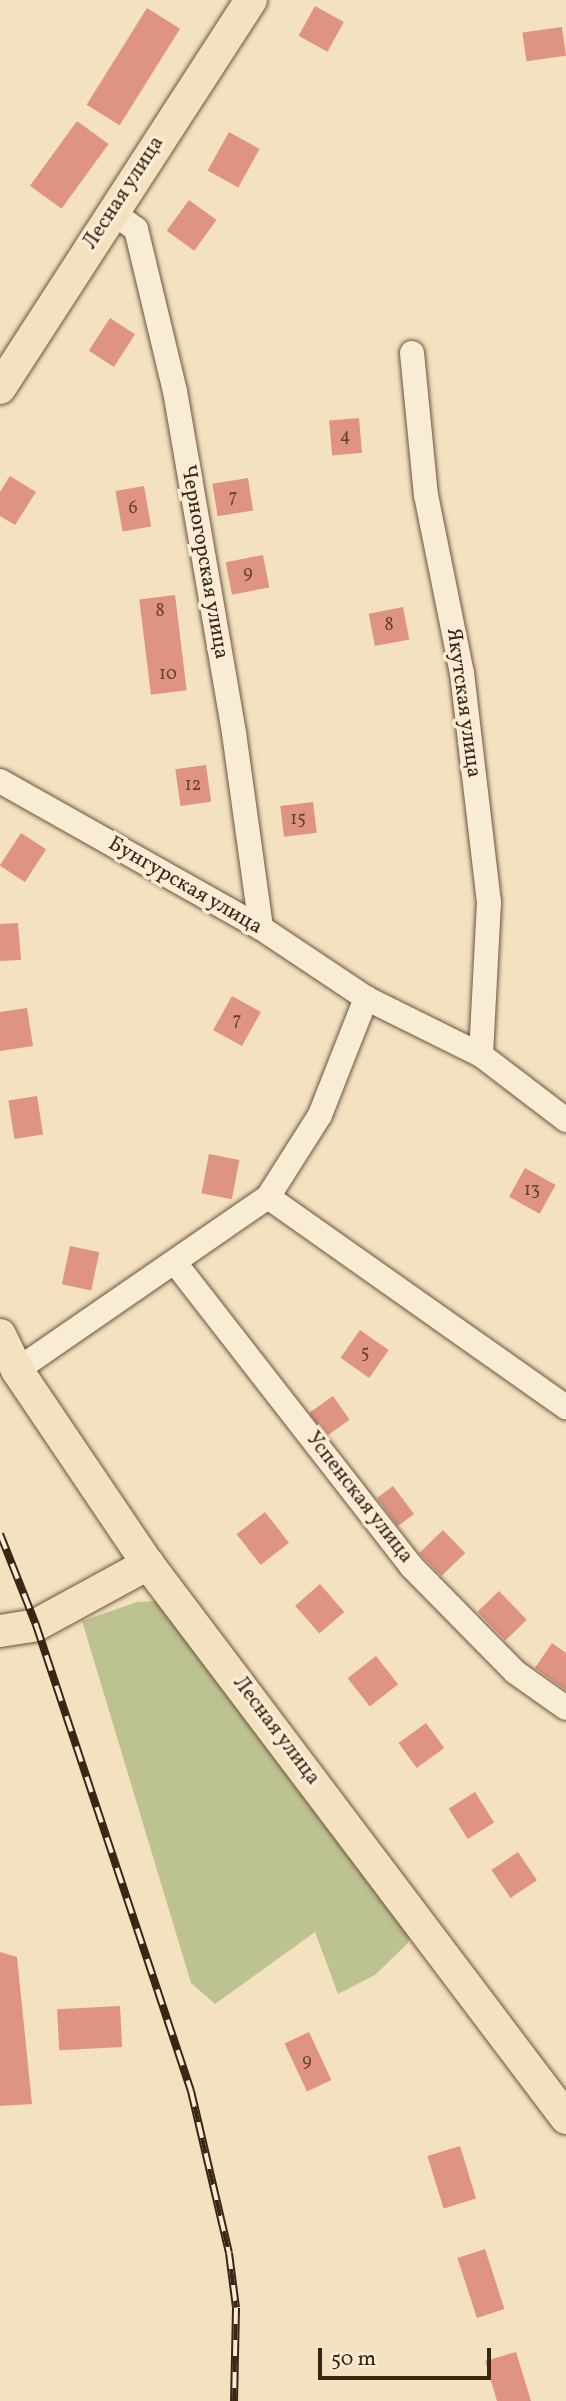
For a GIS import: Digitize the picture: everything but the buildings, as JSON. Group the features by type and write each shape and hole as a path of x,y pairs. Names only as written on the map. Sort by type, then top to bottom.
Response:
{"main road":[{"name":"Лесная улица","path":"0,388 111,211 251,0"},
{"name":"Лесная улица","path":"0,1335 17,1370 148,1564 566,2118"},
{"path":"0,1632 36,1625 148,1564"}],"street":[{"name":"Черногорская улица","path":"111,211 136,229 175,391 234,733 261,928"},
{"name":"Якутская улица","path":"412,354 426,495 462,673 489,902 481,1055"},
{"name":"Бунгурская улица","path":"0,781 261,928 366,998 481,1055 566,1120"},
{"path":"17,1370 176,1264 268,1197 320,1115 366,998"},
{"path":"268,1197 566,1407"},
{"name":"Успенская улица","path":"176,1264 411,1566 515,1672 566,1709"}],"green space":[{"path":"163,1601 414,1916 408,1943 375,1975 338,1994 315,1932 215,2004 191,1983 82,1621 137,1602"}],"railway":[{"path":"0,1534 36,1625 191,2091 229,2253 236,2308 234,2401"}]}
